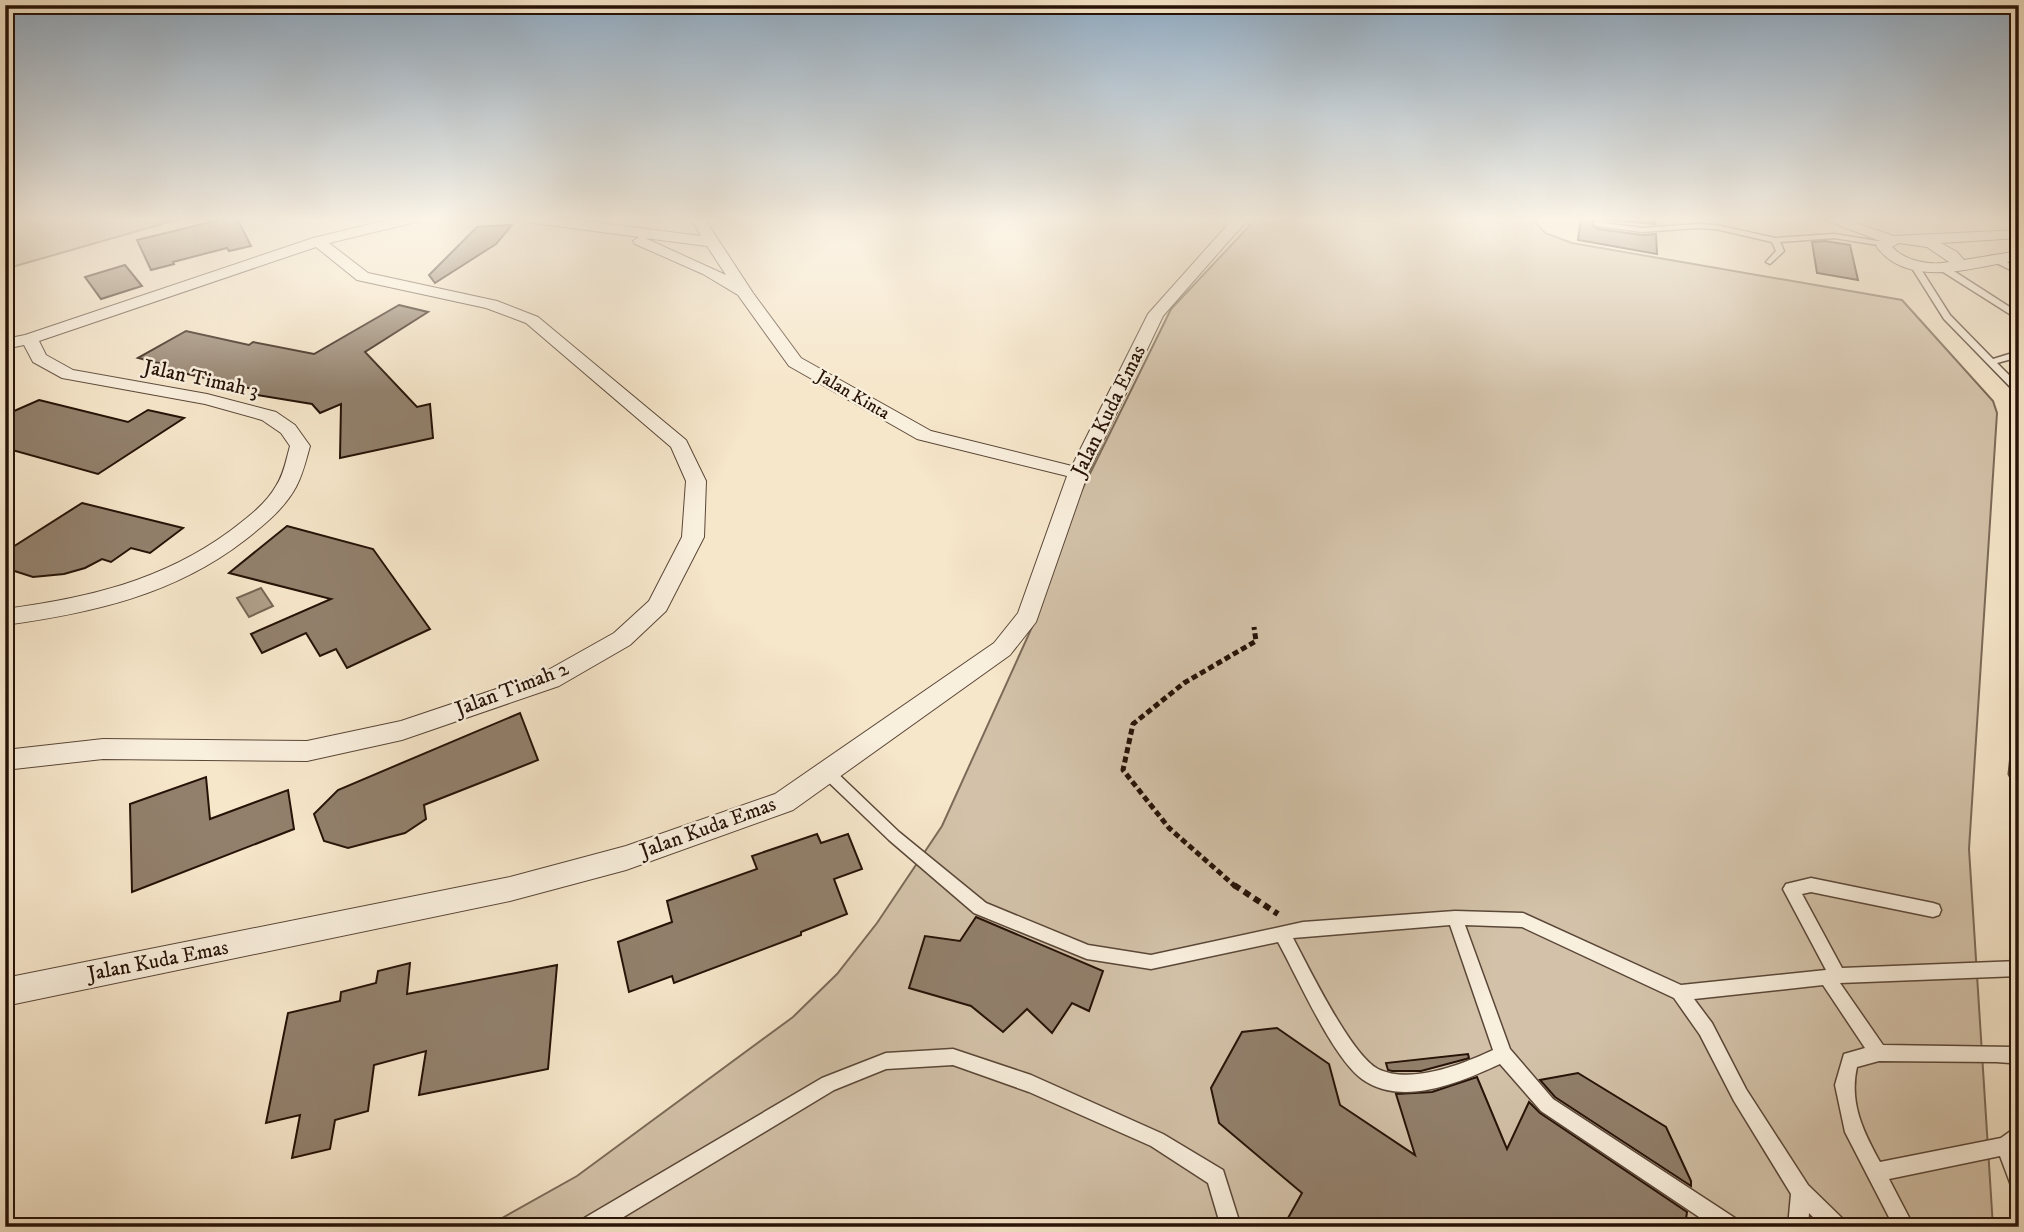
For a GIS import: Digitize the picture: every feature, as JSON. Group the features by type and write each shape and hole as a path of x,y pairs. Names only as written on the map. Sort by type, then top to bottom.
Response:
{"street":[{"path":"5,344 29,339 216,275"},
{"name":"Jalan Timah 2","path":"5,760 103,749 307,751 402,730 550,680 622,639 658,606 693,537 696,481 679,444 532,320 491,304 361,275"},
{"path":"715,275 746,295"},
{"name":"Jalan Kinta","path":"733,275 795,362 924,435 1078,472"},
{"name":"Jalan Kuda Emas","path":"5,992 510,889 626,858 784,802 1002,649 1028,616 1078,472 1156,314 1190,275"},
{"name":"Jalan Timah 3","path":"5,617 112,600 182,573 224,548 269,510 291,479 300,446 288,429 269,416 207,399 68,374 39,358 29,339"}],"lane":[{"path":"1921,275 1947,317 2019,391"},
{"path":"1961,275 2019,317"},
{"path":"1992,362 2019,354"},
{"path":"2019,746 2016,774 2019,780"},
{"path":"826,771 894,836 980,908 1087,952 1151,962 1303,929 1455,918 1523,920 1680,993 1706,1029 1740,1095 1801,1192 1836,1227"},
{"path":"1879,1053 1833,977 1791,889 1811,885 1933,910"},
{"path":"1455,918 1503,1054 1547,1105 1731,1227"},
{"path":"1282,934 1336,1031 1368,1073 1397,1084 1464,1073 1503,1054"},
{"path":"1680,993 1833,977 2019,968"},
{"path":"1905,1227 1854,1132 1844,1085 1850,1060 1879,1053 1996,1054 2013,1055 2019,1059"},
{"path":"588,1227 828,1084 886,1061 953,1057 1075,1102 1157,1140 1216,1177 1231,1227"},
{"path":"1877,1172 2012,1140 2019,1181"},
{"path":"1798,1227 1801,1192"}],"path":[{"path":"1254,627 1256,641 1184,683 1133,724 1124,770 1169,828 1230,883 1303,929"}],"shaded area":[{"path":"1203,275 1760,275 1902,300 1993,401 1997,413 1969,849 1993,1227 486,1227 577,1176 793,1017 837,974 877,923 942,826 1033,625 1074,506 1171,309"},
{"path":"261,588 273,606 249,617 237,598"}],"building":[{"path":"133,275 142,286 101,299 85,277"},
{"path":"429,275 447,275 435,283"},
{"path":"1832,275 1857,275 1858,280"},
{"path":"399,305 428,312 365,352 417,407 430,404 433,438 340,458 341,404 320,413 312,404 251,394 257,390 153,366 158,363 138,358 186,331 249,345 253,342 314,354"},
{"path":"39,400 128,422 148,410 184,418 98,474 5,448 5,415"},
{"path":"82,503 183,528 150,553 131,548 111,562 102,559 85,568 64,574 33,577 5,568 5,552"},
{"path":"287,526 373,549 430,629 347,668 336,649 320,656 306,633 262,653 251,634 331,599 229,573"},
{"path":"520,713 538,760 424,805 426,819 405,833 348,848 324,841 314,814 338,790"},
{"path":"206,777 210,819 288,790 294,829 132,892 130,804"},
{"path":"817,834 821,843 848,834 862,869 834,879 847,914 801,932 801,935 674,983 672,976 629,992 618,942 672,922 667,901 757,869 752,856"},
{"path":"976,917 1103,971 1089,1011 1072,1003 1052,1033 1027,1009 1003,1032 971,1006 909,988 925,936 960,941"},
{"path":"410,963 407,994 557,965 548,1069 419,1095 426,1051 374,1065 368,1111 335,1120 330,1149 292,1158 300,1115 266,1123 288,1013 340,1001 341,992 376,983 378,971"},
{"path":"1277,1028 1329,1064 1340,1105 1415,1155 1396,1094 1432,1092 1477,1077 1507,1149 1529,1102 1540,1113 1687,1212 1685,1227 1283,1227 1302,1193 1219,1123 1211,1088 1242,1032"},
{"path":"1468,1054 1469,1058 1421,1071 1392,1071 1388,1070 1386,1063"},
{"path":"1578,1073 1666,1127 1691,1186 1555,1097 1540,1080"}]}
